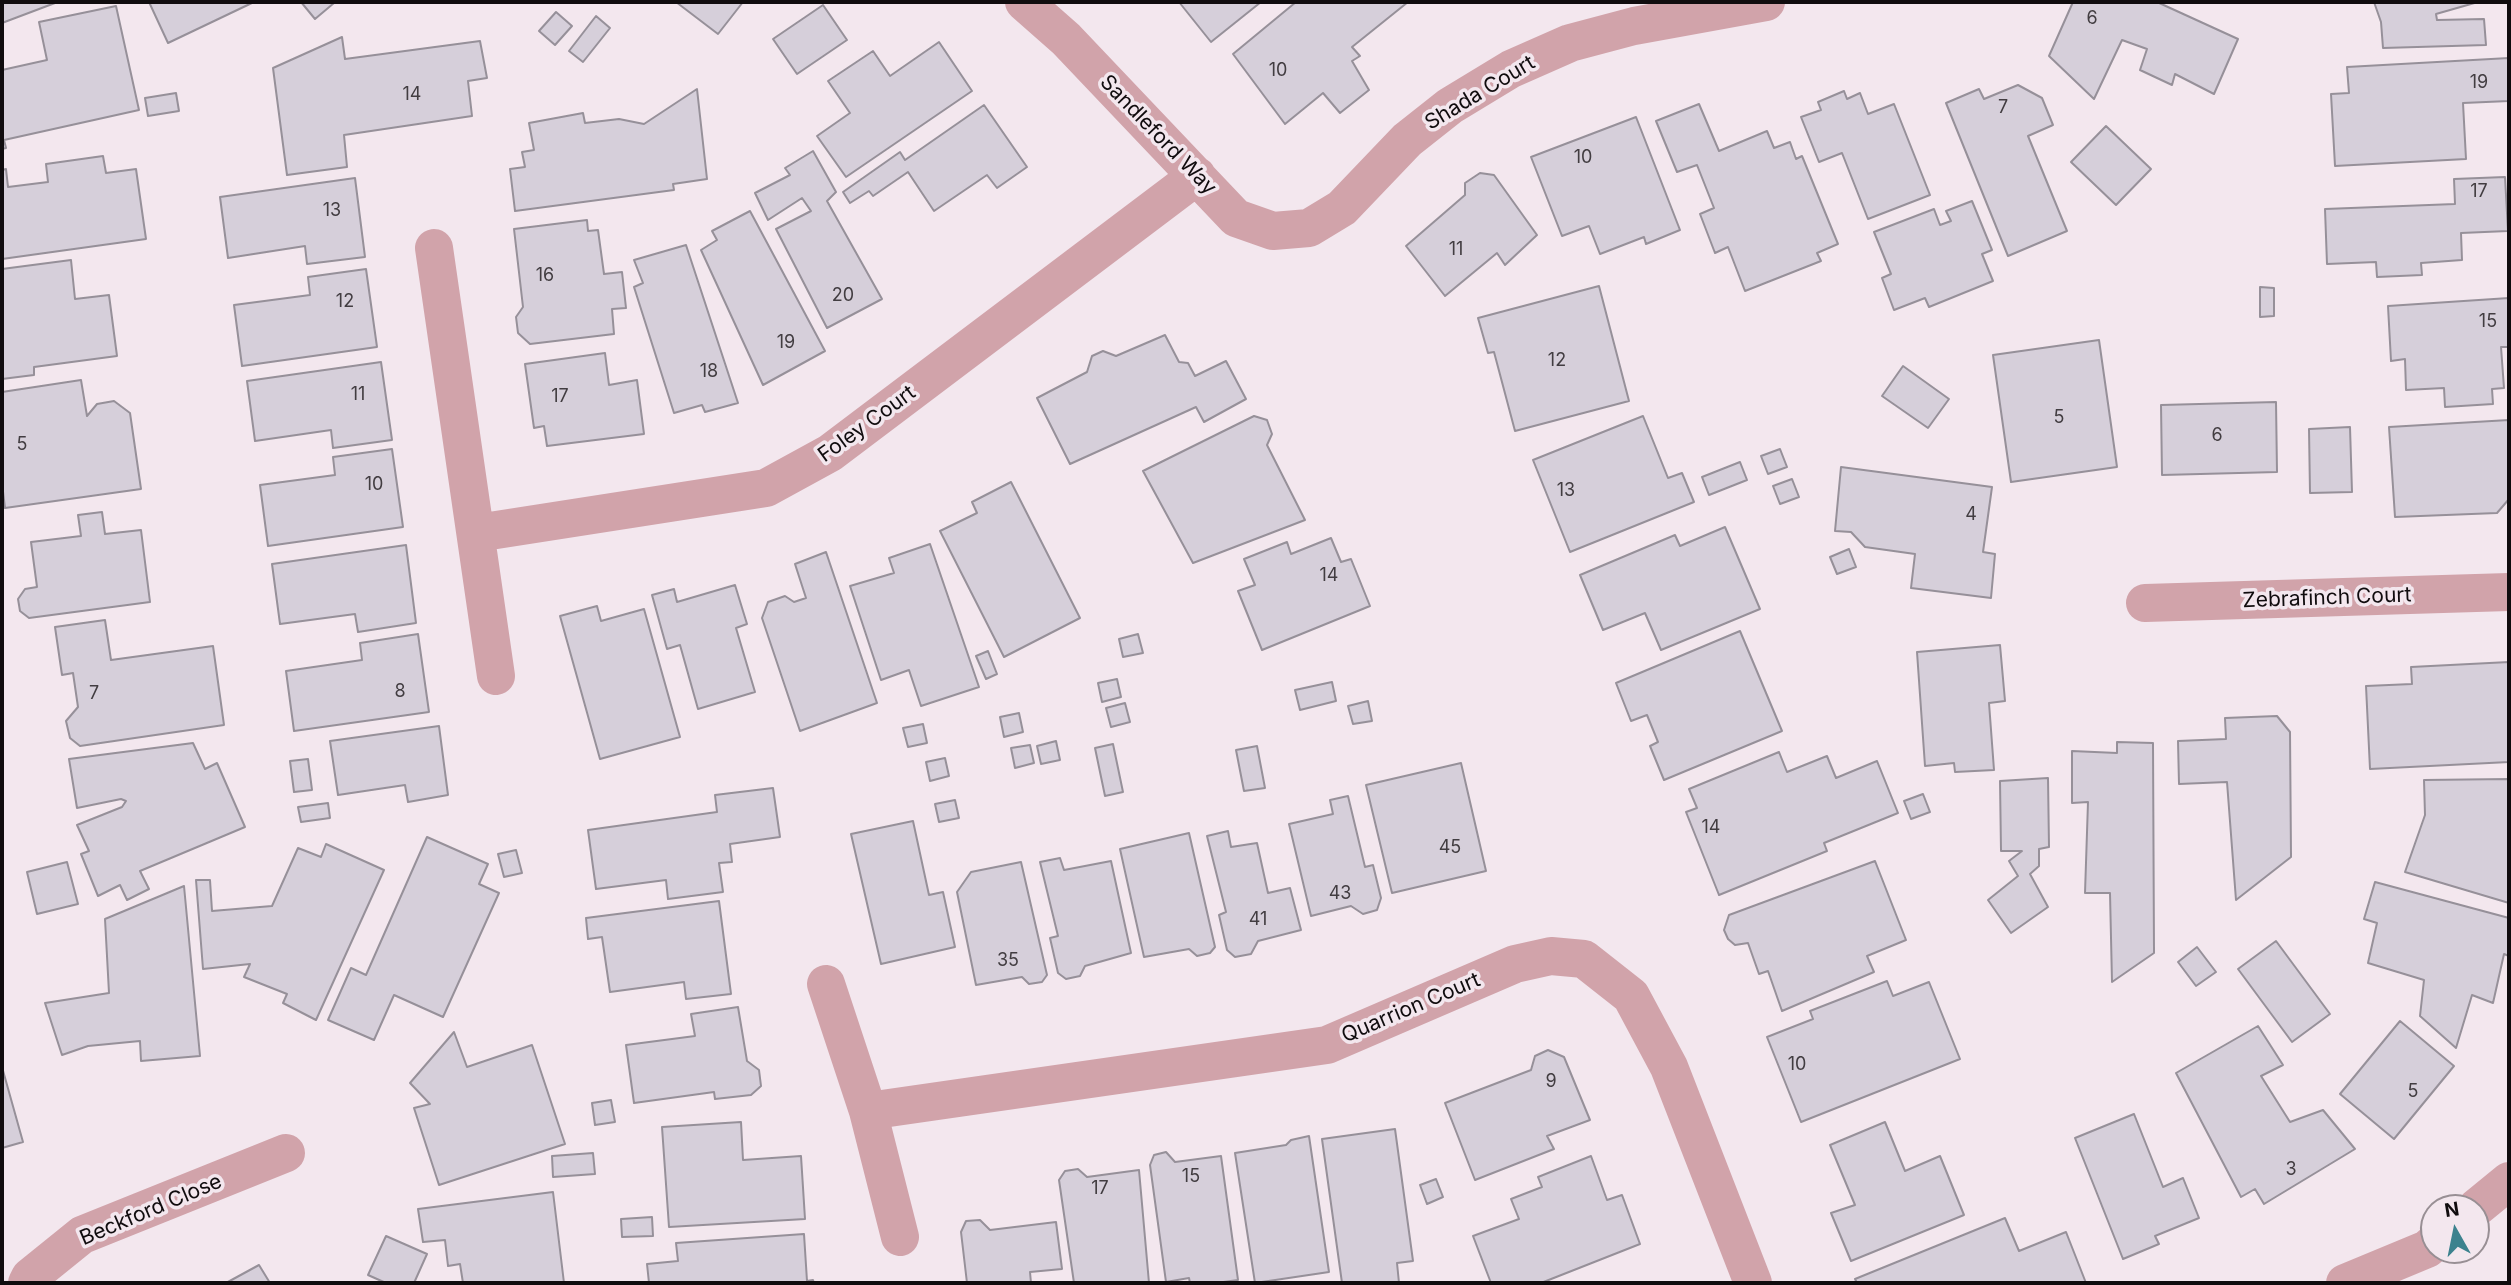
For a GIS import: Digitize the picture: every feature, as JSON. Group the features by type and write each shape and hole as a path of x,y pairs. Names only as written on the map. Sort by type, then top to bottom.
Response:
{"street":[{"name":"Sandleford Way","path":"1024,2 1066,39 1236,218 1273,231 1309,228"},
{"name":"Shada Court","path":"1309,228 1342,208 1407,140 1450,106 1511,69 1570,43 1766,2"},
{"name":"Foley Court","path":"477,533 766,488 830,453 1197,176"},
{"path":"434,247 496,676"},
{"name":"Zebrafinch Court","path":"2146,603 2509,592"},
{"name":"Quarrion Court","path":"868,1111 1327,1045 1514,964 1551,956 1584,959 1631,996 1650,1031 1668,1067 1753,1283"},
{"path":"826,984 868,1111 900,1237"},
{"name":"Beckford Close","path":"27,1283 30,1277 82,1235 286,1153"},
{"path":"2490,1197 2509,1181"},
{"path":"2345,1283 2420,1253"}],"building":[{"path":"2,2 55,2 55,3 2,23"},
{"path":"149,2 254,2 168,43"},
{"path":"301,2 333,2 334,3 315,19"},
{"path":"676,2 743,2 718,34"},
{"path":"1179,2 1261,2 1211,42"},
{"path":"1296,2 1408,2 1352,47 1360,56 1352,61 1369,90 1340,113 1323,93 1285,124 1233,54"},
{"path":"2073,2 2157,2 2238,39 2214,94 2175,74 2172,85 2140,70 2147,49 2122,40 2094,99 2049,56"},
{"path":"2374,2 2478,2 2436,14 2437,20 2484,19 2486,45 2383,48 2381,22"},
{"path":"823,5 847,40 797,74 773,39"},
{"path":"116,6 139,110 4,140 6,148 2,149 2,70 47,60 39,22"},
{"path":"556,12 572,26 555,45 539,31"},
{"path":"596,16 610,28 583,62 569,51"},
{"path":"342,37 345,59 480,41 487,78 468,81 472,116 344,135 347,167 287,175 273,68"},
{"path":"939,42 972,91 846,177 817,136 850,113 828,81 873,51 890,76"},
{"path":"2509,58 2509,101 2463,103 2466,159 2335,166 2331,94 2349,93 2347,67"},
{"path":"2018,85 2042,98 2053,125 2028,136 2067,231 2008,256 1946,103 1979,89 1984,99"},
{"path":"697,89 707,179 673,184 674,190 515,211 510,169 525,167 522,152 534,150 529,123 583,113 585,123 619,119 644,124"},
{"path":"1844,91 1847,99 1860,93 1868,114 1894,104 1930,195 1868,219 1842,153 1819,162 1801,117 1821,110 1818,102"},
{"path":"176,93 179,111 148,116 145,98"},
{"path":"1699,104 1719,151 1767,131 1774,148 1790,142 1796,159 1802,156 1838,244 1817,253 1821,261 1745,291 1728,247 1715,253 1700,214 1714,208 1697,165 1677,172 1656,121"},
{"path":"984,105 1027,167 997,188 987,175 934,211 908,172 873,196 869,191 850,203 843,192 900,152 905,160"},
{"path":"1636,117 1680,230 1646,244 1644,237 1600,254 1589,226 1562,236 1531,157"},
{"path":"2106,126 2151,169 2116,205 2071,162"},
{"path":"813,151 836,192 827,201 882,299 827,328 776,229 811,211 802,198 768,220 755,193 790,175 785,168"},
{"path":"103,156 106,173 136,169 146,239 2,259 2,170 6,169 8,187 48,182 46,164"},
{"path":"1480,173 1494,175 1537,235 1505,265 1497,253 1445,296 1406,246 1465,195 1465,183"},
{"path":"2505,177 2508,231 2461,233 2462,260 2421,263 2422,275 2377,277 2376,262 2327,264 2325,209 2455,204 2454,179"},
{"path":"355,178 365,257 307,264 305,246 228,258 220,197"},
{"path":"1972,201 1992,250 1982,254 1993,281 1929,307 1925,298 1894,310 1882,278 1891,274 1874,232 1934,209 1940,225 1951,221 1946,211"},
{"path":"750,211 825,351 763,385 701,250 717,240 712,231"},
{"path":"587,220 588,231 598,230 604,274 622,272 626,308 612,309 614,334 530,344 518,333 516,317 523,307 514,229"},
{"path":"686,245 738,403 705,412 702,405 674,413 634,287 643,283 634,260"},
{"path":"71,260 75,299 109,295 117,356 34,367 34,375 2,379 2,269"},
{"path":"366,269 377,347 242,366 234,305 310,295 308,277"},
{"path":"1599,286 1629,401 1515,431 1494,352 1488,353 1478,318"},
{"path":"2260,287 2274,288 2274,316 2260,317"},
{"path":"2509,298 2509,347 2501,347 2504,388 2492,389 2493,404 2445,407 2444,388 2406,390 2405,359 2391,361 2388,306"},
{"path":"1165,335 1179,362 1188,363 1195,376 1226,361 1246,399 1204,422 1196,407 1070,464 1037,398 1087,372 1092,356 1103,351 1116,356"},
{"path":"2099,340 2117,467 2011,482 1993,355"},
{"path":"605,353 609,385 637,380 644,434 547,446 544,426 534,428 525,364"},
{"path":"381,362 392,440 333,448 331,430 255,441 247,381"},
{"path":"1903,366 1949,399 1928,428 1882,396"},
{"path":"81,380 87,416 97,404 114,401 130,413 141,489 5,508 2,483 2,392"},
{"path":"2276,402 2277,472 2162,475 2161,405"},
{"path":"1254,416 1267,420 1272,434 1267,445 1305,520 1193,563 1143,471"},
{"path":"1643,416 1668,478 1682,473 1694,502 1570,552 1533,460"},
{"path":"2509,420 2509,499 2497,513 2395,517 2389,427"},
{"path":"2350,427 2352,492 2310,493 2309,429"},
{"path":"392,449 403,527 268,546 260,485 335,475 333,457"},
{"path":"1780,449 1787,467 1768,474 1761,456"},
{"path":"1740,462 1747,480 1709,495 1702,477"},
{"path":"1841,467 1992,487 1983,552 1995,554 1991,598 1911,588 1915,554 1865,547 1851,532 1835,531"},
{"path":"1792,479 1799,497 1780,504 1773,486"},
{"path":"1011,482 1080,618 1004,657 940,531 977,513 972,502"},
{"path":"102,512 105,534 141,530 150,602 29,618 20,611 18,599 25,589 37,587 31,542 81,536 78,515"},
{"path":"1725,527 1760,609 1661,650 1645,613 1603,630 1580,575 1675,535 1680,546"},
{"path":"1331,538 1341,562 1351,559 1370,606 1262,650 1238,591 1255,585 1244,559 1287,542 1291,554"},
{"path":"930,544 979,687 921,706 909,670 881,680 850,586 894,573 889,558"},
{"path":"406,545 416,623 358,632 355,614 280,624 272,564"},
{"path":"1849,549 1856,567 1837,574 1830,557"},
{"path":"826,552 877,703 800,731 762,618 768,602 785,596 794,602 806,598 795,564"},
{"path":"735,585 747,624 736,628 755,692 698,709 680,645 667,649 652,595 674,589 677,602"},
{"path":"597,606 601,621 644,609 680,737 600,759 560,616"},
{"path":"105,620 111,660 213,646 224,725 80,746 70,738 66,721 78,707 73,673 62,675 55,627"},
{"path":"1740,631 1782,731 1664,780 1650,746 1658,742 1647,715 1631,721 1616,683"},
{"path":"418,634 429,712 294,731 286,671 362,660 360,643"},
{"path":"1138,634 1143,653 1123,657 1119,639"},
{"path":"2000,645 2005,701 1989,703 1994,770 1955,772 1954,763 1925,766 1917,652"},
{"path":"988,651 997,674 986,679 976,656"},
{"path":"2509,662 2509,762 2370,769 2366,686 2412,684 2411,667"},
{"path":"1117,679 1121,697 1102,702 1098,683"},
{"path":"1332,682 1336,701 1300,710 1295,690"},
{"path":"1368,701 1372,721 1353,724 1348,706"},
{"path":"1125,703 1130,722 1111,727 1106,708"},
{"path":"1019,713 1023,732 1004,737 1000,717"},
{"path":"2277,716 2290,732 2291,857 2236,900 2227,782 2179,784 2178,741 2226,739 2225,718"},
{"path":"923,724 927,743 908,747 903,728"},
{"path":"439,726 448,795 408,802 405,785 338,795 330,741"},
{"path":"1056,741 1060,760 1041,764 1037,746"},
{"path":"2117,742 2153,743 2154,953 2112,982 2110,893 2085,893 2088,802 2072,803 2072,751 2117,753"},
{"path":"193,743 205,769 217,763 245,827 140,871 149,889 127,900 120,885 98,896 81,854 89,851 77,825 122,807 126,801 121,799 77,808 69,759"},
{"path":"1113,744 1123,792 1105,796 1095,748"},
{"path":"1030,745 1034,763 1015,768 1011,748"},
{"path":"1257,746 1265,788 1244,791 1236,750"},
{"path":"1779,752 1787,772 1827,756 1836,778 1877,761 1898,813 1824,843 1827,851 1719,895 1686,812 1697,808 1689,789"},
{"path":"945,758 949,776 930,781 926,762"},
{"path":"308,759 312,790 294,792 290,761"},
{"path":"1461,763 1486,871 1392,893 1366,785"},
{"path":"2048,778 2049,847 2039,849 2039,866 2030,874 2048,907 2011,933 1988,900 2018,876 2009,861 2022,851 2001,851 2000,781"},
{"path":"2509,779 2509,903 2405,872 2425,815 2424,780"},
{"path":"773,788 780,837 730,844 732,862 719,863 723,892 668,899 666,880 596,889 588,830 717,812 715,795"},
{"path":"1923,794 1930,812 1911,819 1904,801"},
{"path":"1348,796 1365,867 1373,865 1381,898 1377,910 1363,914 1351,906 1311,916 1289,824 1333,814 1330,800"},
{"path":"955,800 959,818 939,822 935,804"},
{"path":"328,803 330,818 301,822 298,807"},
{"path":"913,821 929,895 943,892 955,947 881,964 851,834"},
{"path":"1228,831 1231,847 1257,843 1268,893 1290,888 1301,930 1258,941 1251,954 1235,957 1227,950 1219,915 1226,912 1207,836"},
{"path":"1189,833 1215,947 1210,953 1197,956 1189,949 1144,957 1120,849"},
{"path":"427,837 488,864 479,884 499,893 443,1017 394,995 374,1040 328,1020 351,968 366,975"},
{"path":"326,844 384,870 316,1020 283,1003 287,994 244,977 250,964 203,969 196,880 210,880 212,911 272,906 298,848 321,857"},
{"path":"516,850 522,873 504,877 498,854"},
{"path":"1060,858 1064,870 1111,861 1131,953 1085,966 1080,976 1066,979 1058,973 1050,938 1058,936 1040,862"},
{"path":"1875,861 1906,940 1867,956 1874,972 1782,1011 1768,971 1759,974 1748,943 1735,945 1728,939 1724,930 1729,915"},
{"path":"67,862 78,904 37,914 27,872"},
{"path":"1021,862 1047,975 1042,982 1029,984 1022,977 976,985 957,892 971,872"},
{"path":"2375,882 2509,918 2509,956 2504,954 2493,1003 2472,995 2456,1048 2420,1016 2424,980 2368,963 2377,923 2364,919"},
{"path":"184,886 200,1056 141,1061 140,1041 88,1046 62,1055 45,1003 109,993 105,919"},
{"path":"719,901 731,994 686,999 684,982 610,992 602,937 588,939 586,918"},
{"path":"2276,941 2330,1014 2292,1042 2238,969"},
{"path":"2197,947 2216,972 2196,986 2178,962"},
{"path":"1887,981 1893,996 1929,982 1960,1059 1801,1122 1767,1037 1813,1019 1810,1011"},
{"path":"738,1007 747,1061 759,1070 761,1086 751,1095 715,1099 714,1092 634,1103 626,1045 695,1036 691,1014"},
{"path":"2400,1021 2454,1066 2394,1139 2340,1094"},
{"path":"2258,1026 2283,1065 2261,1076 2290,1122 2323,1110 2355,1149 2264,1204 2255,1189 2241,1197 2176,1073"},
{"path":"454,1032 467,1067 532,1045 565,1144 439,1185 414,1108 430,1104 410,1083"},
{"path":"1548,1050 1564,1057 1590,1120 1547,1136 1554,1149 1475,1180 1445,1103 1531,1070 1535,1056"},
{"path":"2,1067 23,1142 2,1148"},
{"path":"611,1100 615,1122 595,1125 592,1103"},
{"path":"2134,1114 2163,1187 2183,1178 2199,1218 2155,1236 2159,1244 2123,1259 2075,1138"},
{"path":"741,1122 743,1160 801,1156 805,1219 669,1227 662,1127"},
{"path":"1885,1122 1905,1171 1940,1156 1964,1215 1851,1261 1831,1213 1855,1205 1830,1145"},
{"path":"1395,1129 1413,1261 1397,1263 1399,1283 1342,1283 1322,1139"},
{"path":"1309,1136 1329,1272 1255,1283 1235,1153 1286,1145 1291,1140"},
{"path":"1166,1152 1175,1162 1221,1156 1238,1280 1190,1283 1189,1278 1166,1282 1150,1165 1154,1155"},
{"path":"593,1153 595,1174 553,1177 552,1156"},
{"path":"1591,1156 1607,1200 1622,1195 1640,1244 1541,1283 1491,1283 1473,1236 1519,1219 1511,1199 1542,1187 1538,1177"},
{"path":"1078,1169 1087,1177 1139,1170 1149,1283 1074,1283 1059,1180 1065,1171"},
{"path":"1436,1179 1443,1197 1427,1204 1420,1185"},
{"path":"553,1192 564,1283 463,1283 460,1264 448,1266 445,1240 423,1242 418,1209"},
{"path":"652,1217 653,1236 622,1237 621,1219"},
{"path":"2005,1218 2019,1251 2066,1232 2086,1283 1857,1283 1855,1279"},
{"path":"980,1220 990,1230 1056,1222 1062,1269 1030,1272 1031,1283 967,1283 961,1232 966,1221"},
{"path":"804,1234 807,1281 813,1280 814,1283 649,1283 647,1264 678,1261 676,1243"},
{"path":"386,1236 427,1254 414,1283 386,1283 368,1275"},
{"path":"259,1265 270,1283 226,1283"}]}
